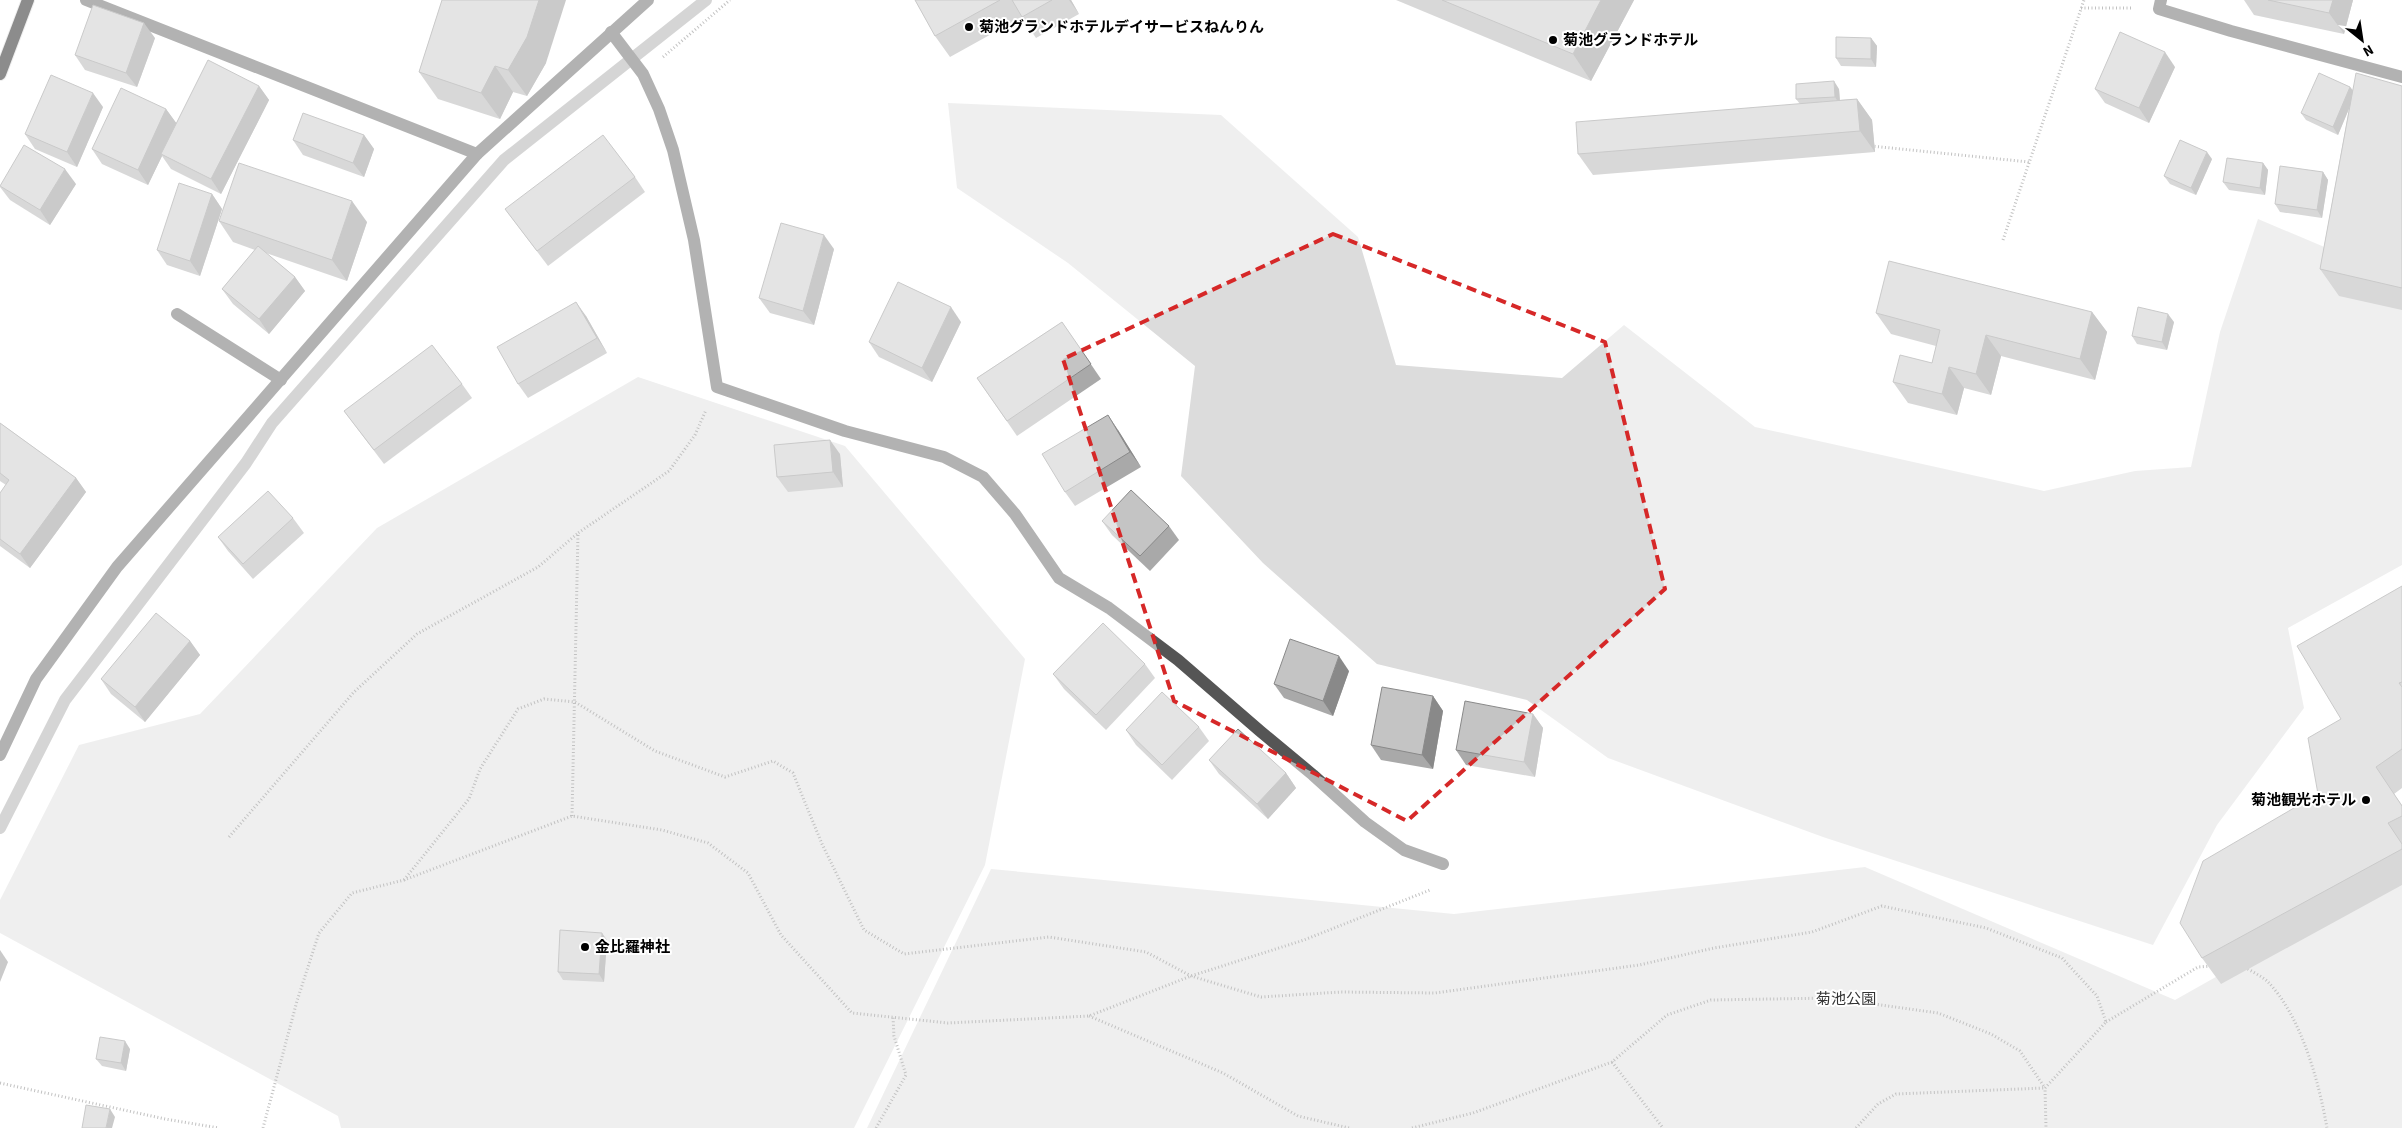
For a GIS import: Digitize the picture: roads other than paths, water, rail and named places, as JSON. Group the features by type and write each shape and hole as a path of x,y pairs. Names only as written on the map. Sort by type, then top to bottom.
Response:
{"main road":[{"path":"0,74 28,0"}],"street":[{"path":"86,0 477,154"},
{"path":"0,755 36,679 118,567 477,154 648,0"},
{"path":"2160,4 2231,31 2402,77"},
{"path":"611,32 643,74 659,109 673,150 694,240 717,387 845,431 944,457 983,477 1015,514 1059,578 1109,608 1178,660 1313,775 1364,822 1404,850 1443,864"},
{"path":"177,314 281,380"}],"waterway":[{"path":"0,828 65,700 246,463 272,423 504,160 706,0"}],"place":[{"name":"菊池グランドホテルデイサービスねんりん","path":"969,27"},
{"name":"菊池グランドホテル","path":"1553,40"},
{"name":"菊池観光ホテル","path":"2366,800"},
{"name":"金比羅神社","path":"585,947"}],"park label":[{"name":"菊池公園","path":"1846,999"}]}
